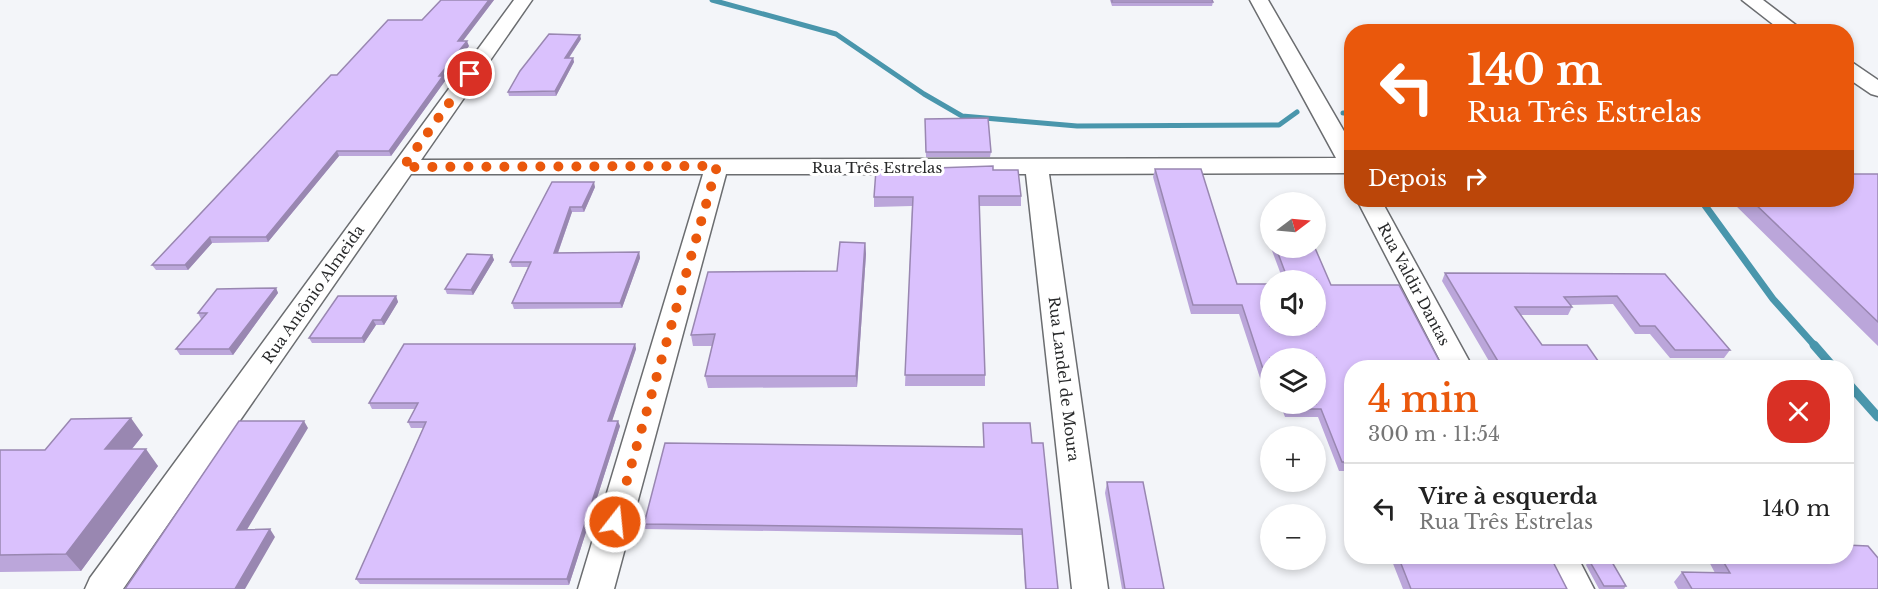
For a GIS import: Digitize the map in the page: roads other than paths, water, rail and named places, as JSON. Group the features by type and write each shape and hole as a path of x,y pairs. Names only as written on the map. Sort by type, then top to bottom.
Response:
{"street":[{"name":"Rua Antônio Almeida","path":"103,589 523,0"},
{"path":"1259,0 1344,153"},
{"path":"1751,0 1785,24"},
{"path":"1854,73 1878,90"},
{"name":"Rua Três Estrelas","path":"403,167 717,166 1037,169 1344,166"},
{"path":"596,589 717,166"},
{"name":"Rua Landel de Moura","path":"1037,169 1090,589"},
{"name":"Rua Valdir Dantas","path":"1373,207 1455,360"},
{"path":"1563,564 1576,589"}],"waterway":[{"path":"712,0 836,34 924,94 962,116 1077,126 1279,125 1297,112"},
{"path":"1706,207 1773,299 1815,346"},
{"path":"1814,345 1827,360"},
{"path":"1854,390 1878,417"}]}
